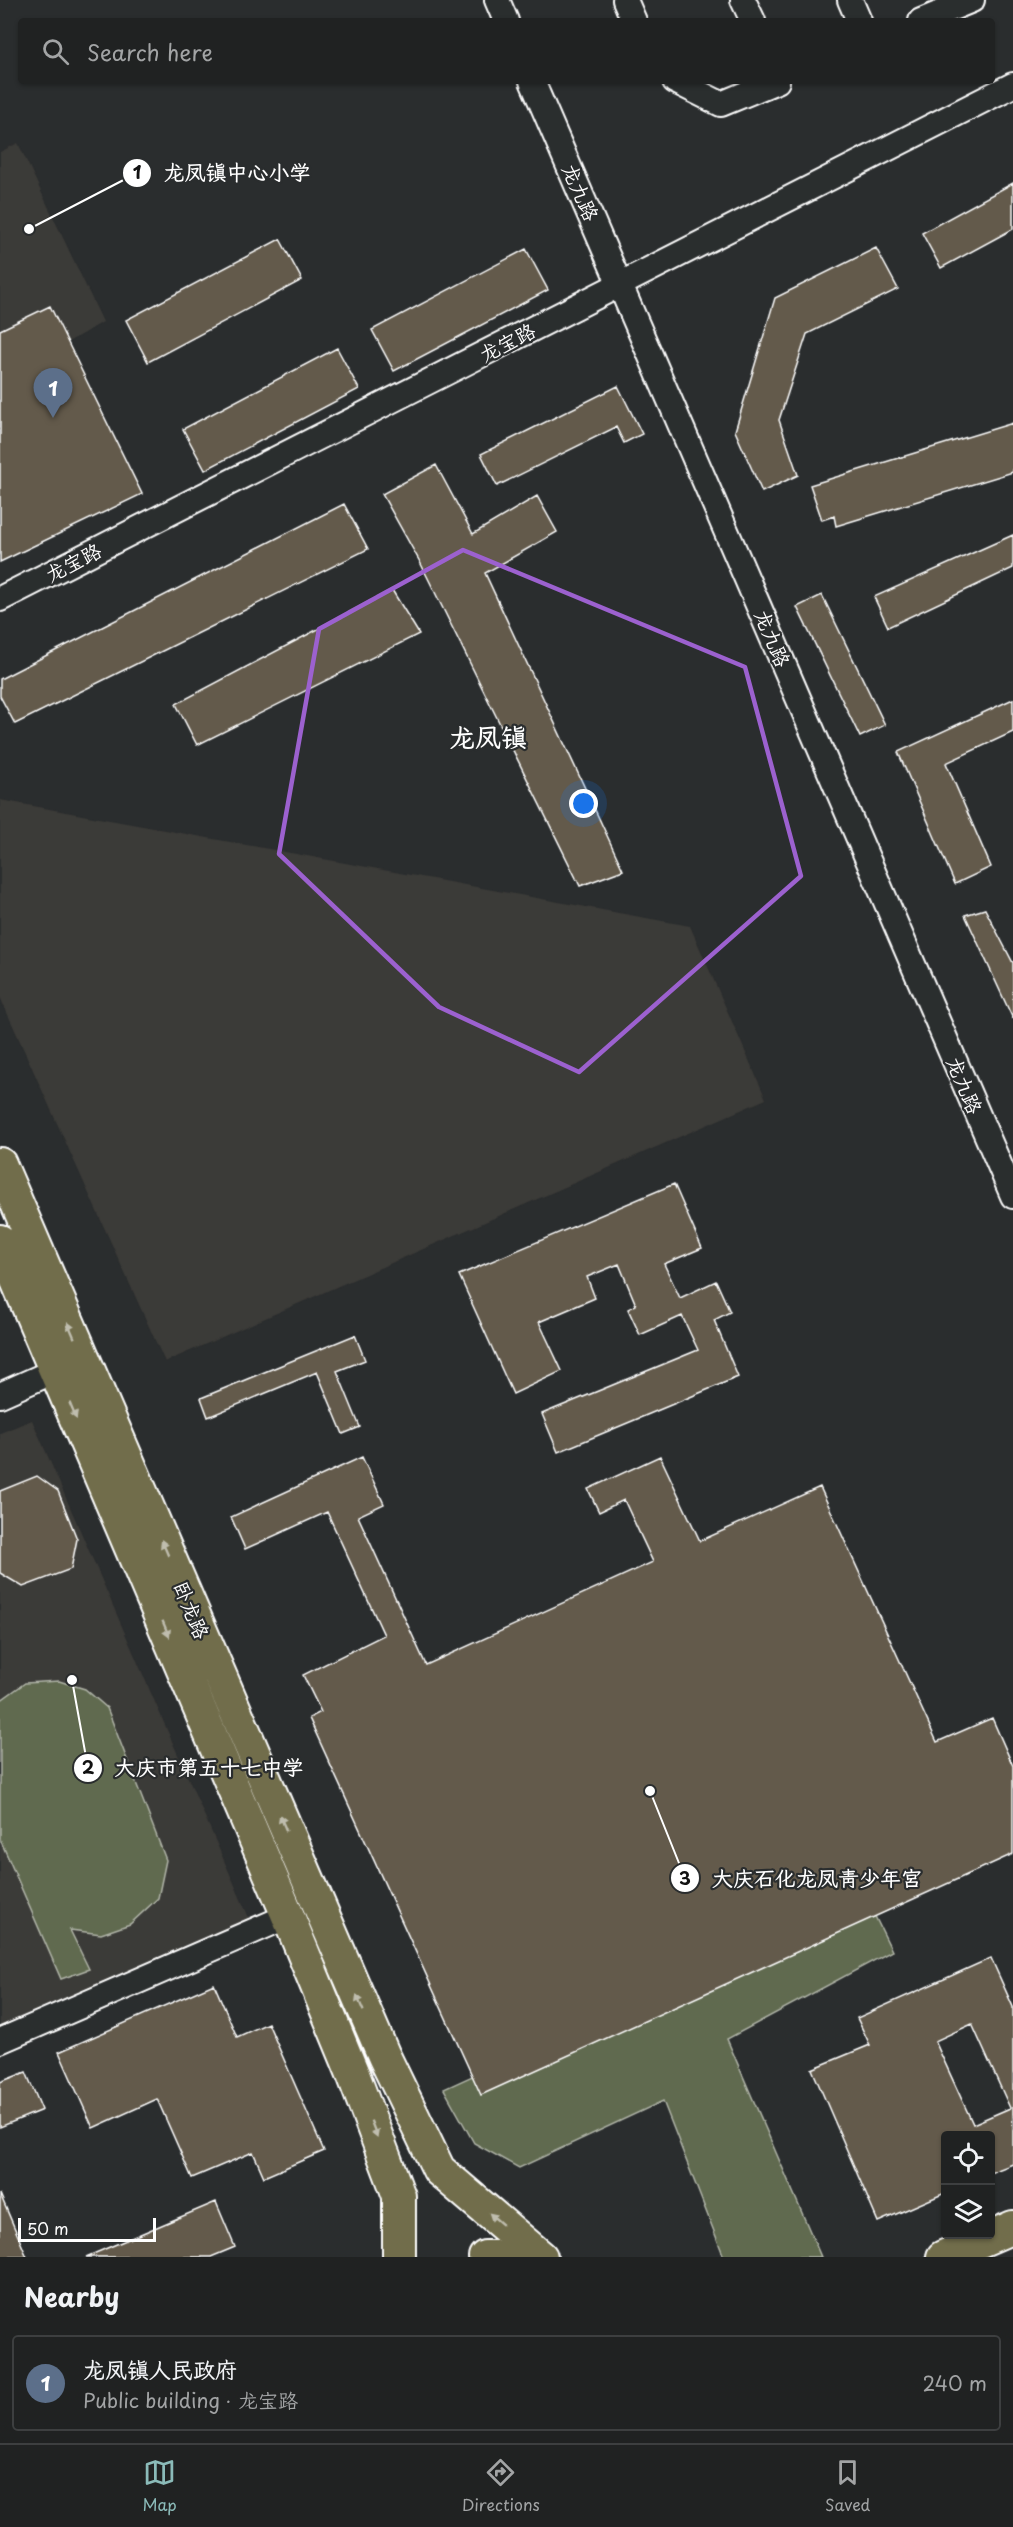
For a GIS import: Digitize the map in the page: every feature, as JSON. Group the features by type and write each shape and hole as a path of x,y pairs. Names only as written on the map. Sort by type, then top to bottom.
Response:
{"main road":[{"name":"卧龙路","path":"0,1164 70,1364 288,1916 353,2074 399,2196 399,2257"},
{"name":"卧龙路","path":"0,1241 70,1364 384,2056 439,2170 540,2257"},
{"path":"943,2257 1013,2227"},
{"path":"485,2257 523,2257"}],"street":[{"path":"497,0 505,18"},
{"path":"625,0 633,18"},
{"path":"743,0 752,18"},
{"path":"850,0 858,18"},
{"path":"927,18 960,2"},
{"name":"龙九路","path":"533,84 1013,1196"},
{"path":"681,84 721,104 770,84"},
{"name":"龙宝路","path":"0,599 1013,85"},
{"path":"0,1395 70,1364"},
{"path":"0,2041 288,1916"}],"highlighted area":[{"path":"463,550 745,667 801,876 579,1072 439,1007 279,854 319,629"}],"shaded area":[{"path":"18,143 103,322 68,342 50,306 0,330 0,152"},
{"path":"0,800 690,926 766,1099 165,1362 0,997"},
{"path":"32,1420 253,1927 0,2027 0,1433"}],"green space":[{"path":"59,1681 85,1689 107,1708 166,1860 158,1898 130,1924 101,1934 70,1930 89,1969 61,1979 0,1839 0,1701 25,1683"},
{"path":"865,1896 892,1951 727,2039 821,2257 724,2257 663,2101 519,2168 474,2143 444,2089"}],"building":[{"path":"1013,183 1013,229 941,268 922,233"},
{"path":"280,239 302,280 148,362 126,320"},
{"path":"876,248 898,289 807,334 779,420 798,475 762,492 735,431 775,298"},
{"path":"526,249 548,290 394,371 372,330"},
{"path":"50,306 142,494 0,562 0,330"},
{"path":"337,348 359,389 205,470 183,429"},
{"path":"618,386 642,434 624,443 616,427 497,486 481,454"},
{"path":"1013,423 1013,472 836,526 834,516 822,520 810,485"},
{"path":"436,465 473,534 537,496 557,532 485,573 623,870 580,886 420,562 382,494"},
{"path":"344,504 368,549 15,724 0,696 0,679"},
{"path":"1013,535 1013,568 888,627 874,597"},
{"path":"392,590 419,634 197,745 176,704"},
{"path":"822,595 885,725 860,737 797,607"},
{"path":"1013,699 1013,732 946,763 991,867 955,884 898,752"},
{"path":"985,909 1013,963 1013,1019 965,915"},
{"path":"674,1184 702,1248 664,1264 680,1298 716,1281 730,1312 714,1320 738,1377 558,1452 542,1414 698,1350 682,1316 640,1335 628,1309 636,1305 619,1264 587,1277 595,1298 539,1322 562,1371 513,1394 459,1275"},
{"path":"355,1335 365,1360 337,1371 360,1427 343,1434 317,1372 208,1417 201,1398"},
{"path":"660,1456 700,1541 820,1487 937,1742 992,1718 1013,1766 1013,1854 481,2095 309,1718 321,1712 303,1675 384,1635 327,1512 245,1549 231,1517 362,1457 384,1504 358,1516 426,1665 653,1562 624,1500 599,1512 588,1489"},
{"path":"37,1476 58,1491 77,1539 71,1569 23,1587 0,1573 0,1491"},
{"path":"991,1958 1013,2007 1013,2164 995,2171 995,2131 941,2131 941,2195 878,2222 812,2069 870,2045 857,2018","holes":["972,2024 1010,2108 973,2124 935,2041"]},
{"path":"214,1984 237,2037 268,2023 324,2151 264,2177 253,2152 192,2178 157,2099 93,2128 59,2052"},
{"path":"26,2072 42,2110 0,2127 0,2082"},
{"path":"0,2194 27,2257 0,2257"},
{"path":"216,2202 235,2247 211,2257 86,2257"}],"place":[{"name":"龙凤镇中心小学","path":"29,229"},
{"name":"龙凤镇人民政府","path":"53,418"},
{"name":"大庆市第五十七中学","path":"72,1680"},
{"name":"大庆石化龙凤青少年宫","path":"650,1791"}],"district":[{"name":"龙凤镇","path":"488,736"}]}
